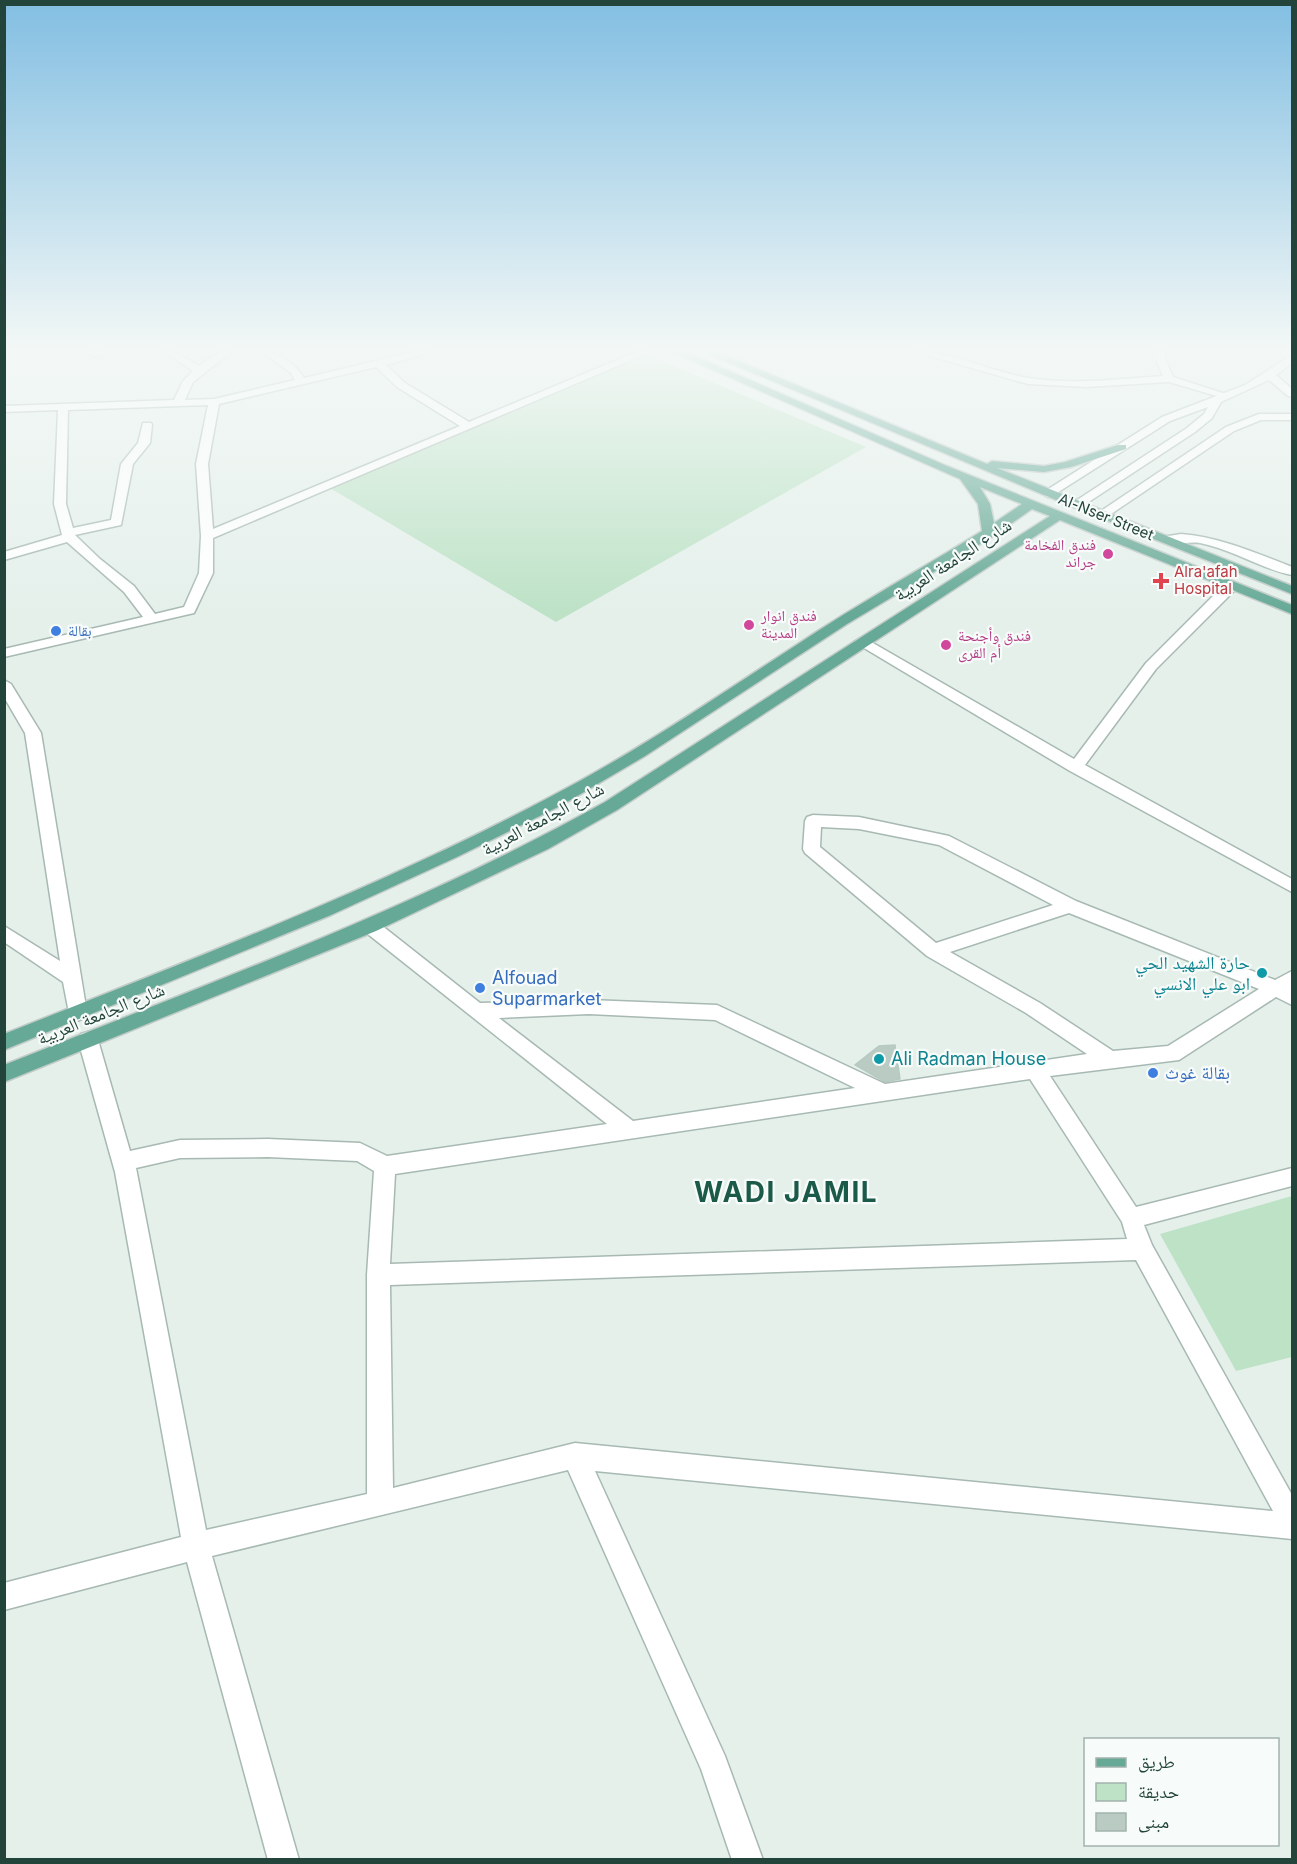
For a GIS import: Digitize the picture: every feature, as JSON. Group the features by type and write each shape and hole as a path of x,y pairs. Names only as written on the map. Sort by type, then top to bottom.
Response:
{"main road":[{"name":"Al-Nser Street","path":"874,439 1058,516 1293,610"},
{"name":"Al-Nser Street","path":"917,439 1293,590"},
{"path":"967,461 1044,469 1067,465 1122,447"},
{"path":"943,468 967,481 981,496 987,505 988,534"},
{"name":"شارع الجامعة العربية","path":"4,1042 344,902 517,821 647,748 844,620 988,534 1030,504"},
{"name":"شارع الجامعة العربية","path":"4,1074 370,926 511,860 611,806 1058,516"},
{"path":"1012,545 1078,524"}],"street":[{"path":"62,439 60,504 68,535 95,562 129,589 152,619"},
{"path":"4,556 117,522 127,464 145,439"},
{"path":"4,653 189,610 206,573 207,536 202,464 207,439"},
{"path":"207,536 434,439"},
{"path":"1048,493 1135,439"},
{"path":"1077,504 1175,439"},
{"path":"1104,513 1215,439"},
{"path":"1166,540 1186,537 1203,540 1293,572"},
{"path":"1076,767 1151,666 1231,586"},
{"path":"861,642 1076,767 1293,886"},
{"path":"4,684 33,733 77,1013"},
{"path":"1110,1059 1033,1008 979,980 933,951 811,849 813,821 859,823 943,840 1070,906 1287,988"},
{"path":"933,951 1070,906"},
{"path":"370,926 630,1130"},
{"path":"4,933 71,978"},
{"path":"123,1162 180,1149 268,1148 360,1152 385,1166 1110,1059 1172,1054 1287,988"},
{"path":"476,1011 589,1007 717,1013 882,1092"},
{"path":"88,1040 123,1162 196,1546 284,1860"},
{"path":"1035,1070 1131,1218 1142,1250 1293,1520"},
{"path":"381,1504 378,1275 385,1166"},
{"path":"1131,1218 1293,1178"},
{"path":"378,1275 1142,1250"},
{"path":"4,1597 196,1546 381,1504 575,1456 1293,1526"},
{"path":"575,1456 715,1766 748,1860"}],"green space":[{"path":"445,439 847,439 866,447 556,622 330,488"},
{"path":"1292,1196 1292,1357 1236,1371 1160,1234"}],"building":[{"name":"Ali Radman House","path":"895,1045 900,1079 885,1082 855,1065 879,1046"}],"place":[{"name":"فندق الفخامة جراند","path":"1108,554"},
{"name":"Alra'afah Hospital","path":"1161,581"},
{"name":"فندق انوار المدينة","path":"749,625"},
{"name":"بقالة","path":"56,631"},
{"name":"فندق وأجنحة أم القرى","path":"946,645"},
{"name":"حارة الشهيد الحي ابو علي الانسي","path":"1262,973"},
{"name":"Alfouad Suparmarket","path":"480,988"},
{"name":"Ali Radman House","path":"879,1059"},
{"name":"بقالة غوث","path":"1153,1073"}],"district":[{"name":"WADI JAMIL","path":"786,1192"}]}
